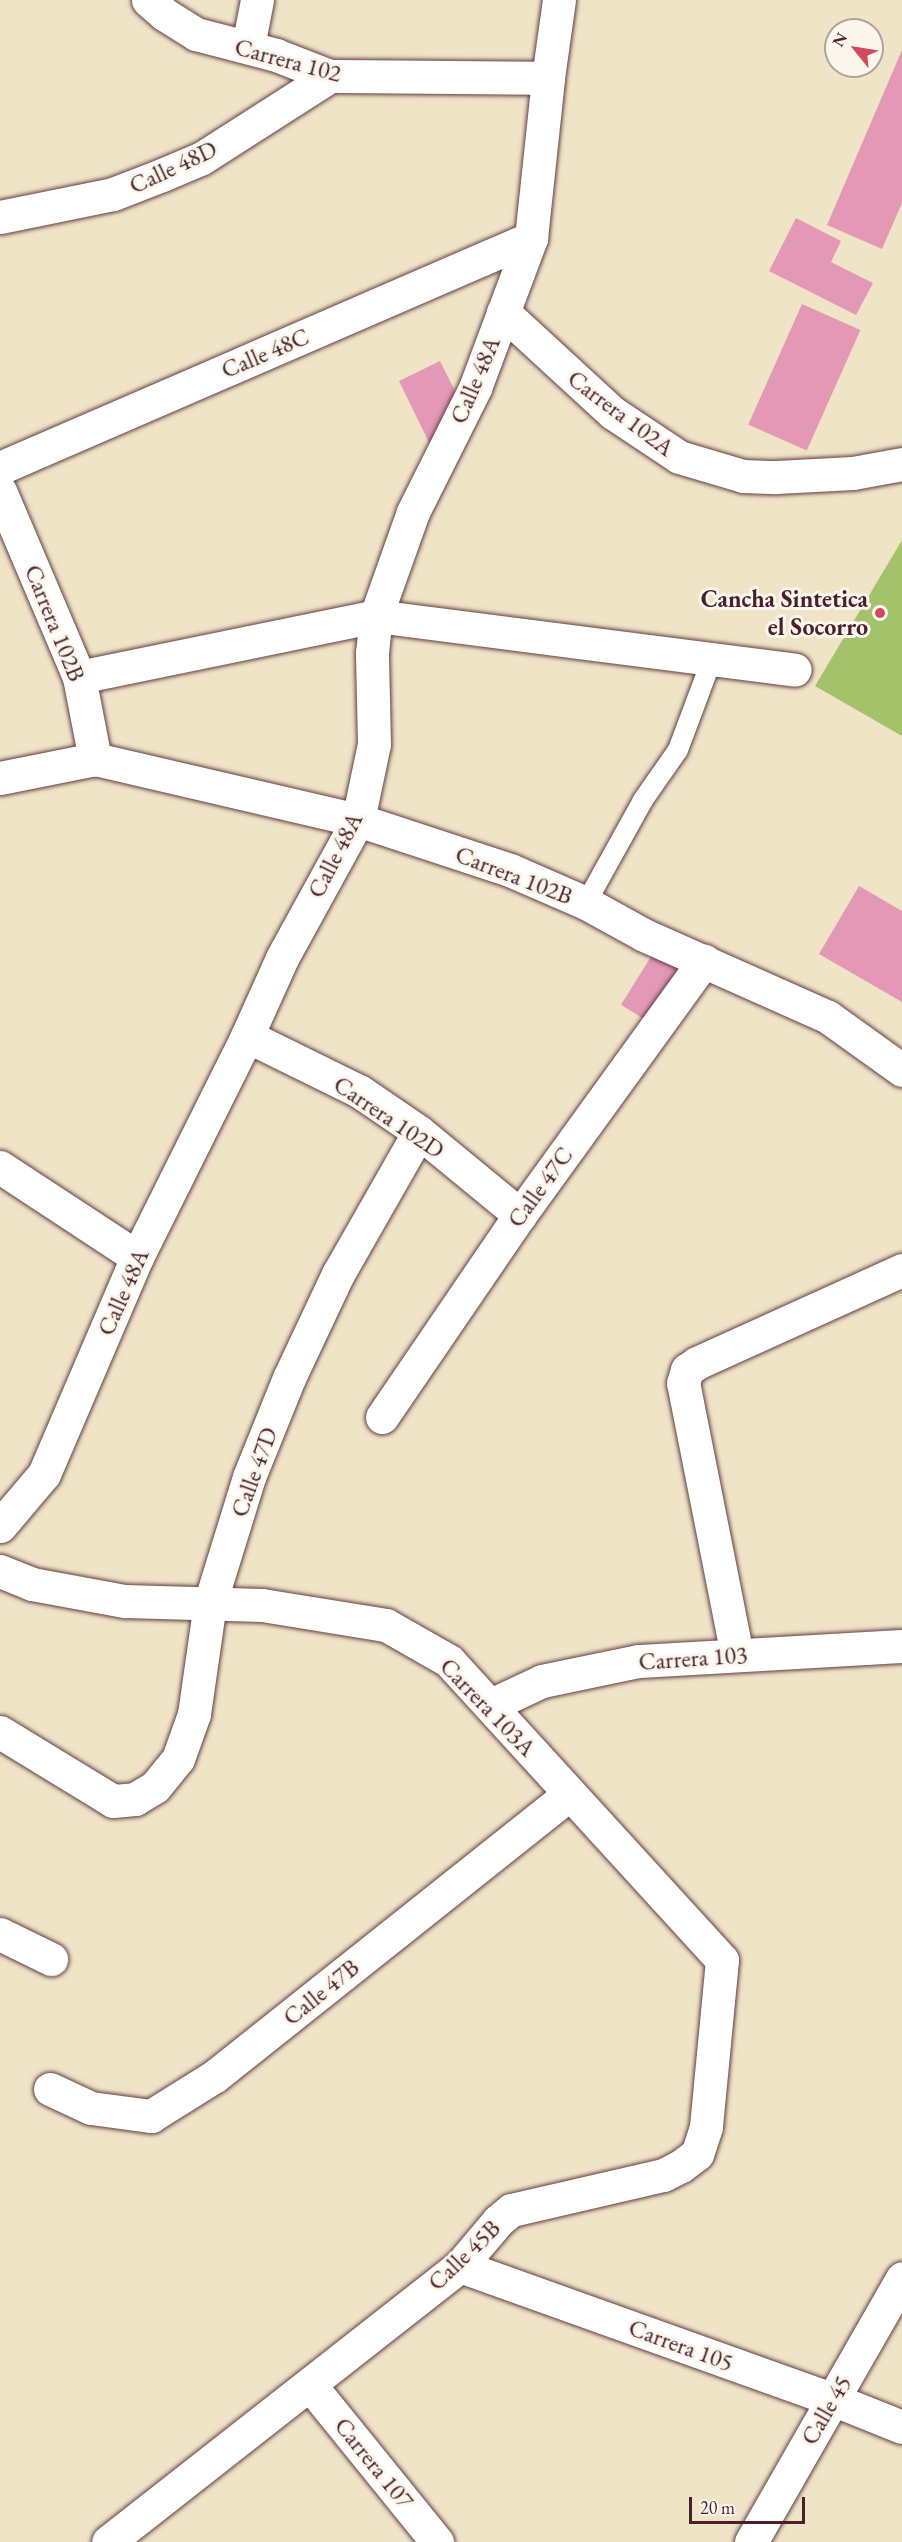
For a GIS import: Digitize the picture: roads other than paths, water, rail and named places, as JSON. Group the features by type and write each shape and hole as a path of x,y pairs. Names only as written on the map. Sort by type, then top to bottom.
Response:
{"street":[{"name":"Carrera 102","path":"148,0 164,14 196,34 222,42 248,46 330,76 548,78"},
{"path":"248,46 257,0"},
{"name":"Calle 48A","path":"0,1526 44,1474 137,1257 247,1036 282,958 358,820 374,744 372,653 376,615 413,512 476,388 531,238 548,78 559,0"},
{"name":"Calle 48D","path":"0,217 113,194 172,171 202,158 330,76"},
{"name":"Calle 48C","path":"0,468 531,238"},
{"name":"Carrera 102A","path":"503,312 606,406 679,457 743,476 776,477 853,473 902,464"},
{"name":"Carrera 102B","path":"0,491 80,677 95,759"},
{"path":"80,677 376,615 795,670"},
{"name":"Carrera 102B","path":"0,778 95,759 358,820 510,870 586,903 644,935 828,1017 902,1070"},
{"name":"Calle 47C","path":"382,1417 520,1215 704,961"},
{"name":"Carrera 102D","path":"247,1036 360,1091 419,1132 520,1215"},
{"name":"Calle 47D","path":"0,1732 113,1801 135,1799 155,1787 178,1759 194,1714 210,1603 249,1478 289,1378 338,1274 419,1132"},
{"path":"0,1167 137,1257"},
{"path":"737,1655 683,1383 687,1370 697,1363 902,1270"},
{"name":"Carrera 103A","path":"0,1571 32,1584 125,1601 262,1605 386,1625 449,1661 722,1960"},
{"name":"Carrera 103","path":"491,1705 542,1681 639,1661 902,1646"},
{"name":"Calle 47B","path":"50,2089 91,2108 151,2116 215,2076 569,1794"},
{"path":"0,1934 51,1959"},
{"name":"Calle 45B","path":"108,2542 459,2266 498,2221 511,2210 663,2175 681,2166 697,2154 706,2127 722,1960"},
{"name":"Carrera 105","path":"459,2266 832,2399 902,2427"},
{"name":"Calle 45","path":"751,2542 902,2277"},
{"name":"Carrera 107","path":"310,2385 437,2542"}],"lane":[{"path":"586,903 644,800 678,750 712,659"}],"place":[{"name":"Cancha Sintetica el Socorro","path":"880,613"}]}
